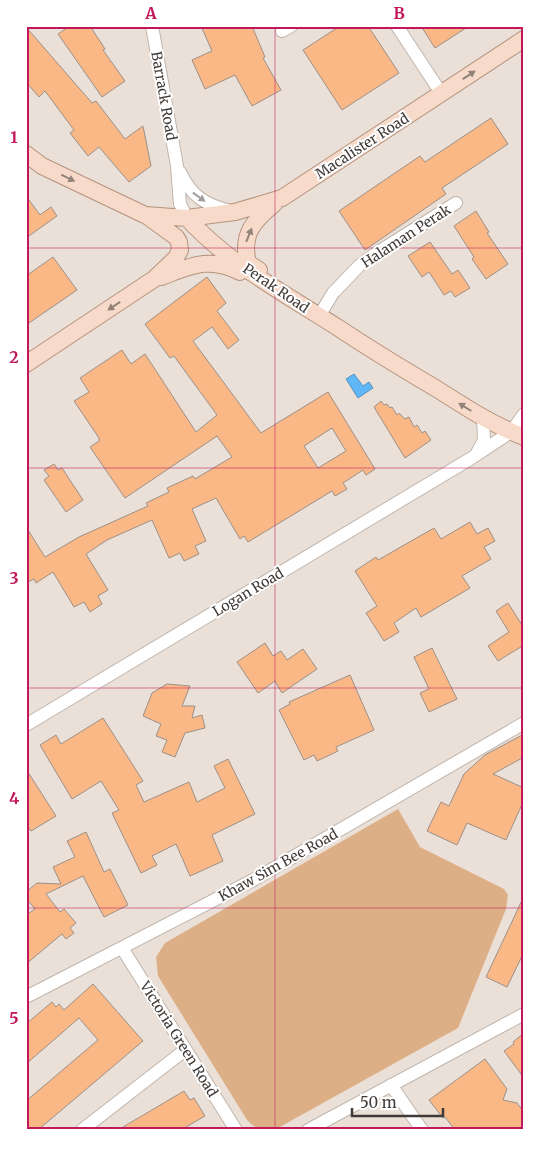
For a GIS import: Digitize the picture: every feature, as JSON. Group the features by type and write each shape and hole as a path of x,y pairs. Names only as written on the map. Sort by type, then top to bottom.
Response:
{"main road":[{"name":"Macalister Road","path":"187,218 235,212 282,198 524,39"},
{"path":"26,154 42,166 145,215 171,232 179,242 180,250 176,258 154,280 26,364"},
{"path":"282,198 255,222 247,236 245,251 248,263 312,307 319,316"},
{"path":"145,215 187,218"},
{"name":"Perak Road","path":"187,218 216,247 268,284 394,365 483,418 518,435"},
{"path":"154,280 192,266 208,263 221,264 268,284"}],"street":[{"name":"Barrack Road","path":"152,26 177,166 180,204 187,218"},
{"path":"397,26 441,93"},
{"name":"Barrack Road","path":"177,166 187,186 196,196 220,209 235,212"},
{"name":"Halaman Perak","path":"319,316 333,293 359,266 456,203"},
{"path":"518,435 524,414"},
{"name":"Logan Road","path":"470,460 478,452 484,440 483,418"},
{"name":"Logan Road","path":"26,725 470,460 518,435"},
{"name":"Khaw Sim Bee Road","path":"26,997 255,879 524,723"},
{"name":"Victoria Green Road","path":"122,948 236,1130"},
{"path":"308,1130 524,1014"},
{"path":"82,1130 185,1050"},
{"path":"391,1085 422,1130"}],"shaded area":[{"path":"398,809 420,847 504,889 508,895 506,909 458,1028 278,1128 265,1130 257,1128 247,1120 158,976 156,957 165,943"}],"water":[{"path":"354,374 363,386 369,382 373,388 358,398 346,379"}],"building":[{"path":"70,26 90,26 105,49 103,50 125,81 102,97 58,34"},
{"path":"201,26 252,26 265,57 263,58 281,90 252,106 235,75 205,89 192,60 212,51"},
{"path":"340,26 368,26 399,73 342,110 303,50"},
{"path":"421,26 469,26 435,48"},
{"path":"26,27 92,103 96,101 125,139 143,126 151,166 129,182 99,147 88,156 70,133 74,130 45,91 39,97 26,82"},
{"path":"491,118 508,144 442,188 446,194 365,250 339,211 420,156 425,162"},
{"path":"26,196 40,215 51,207 57,216 26,238"},
{"path":"476,211 489,232 487,233 508,264 486,279 472,259 474,257 454,226"},
{"path":"430,242 452,274 458,270 470,288 455,297 451,291 444,295 429,272 422,277 408,256"},
{"path":"53,257 77,290 26,325 26,276"},
{"path":"207,277 226,303 217,311 239,340 228,349 212,327 193,341 261,433 328,392 375,469 366,475 363,470 343,483 347,489 335,496 332,491 248,542 244,536 240,539 216,498 192,509 206,541 195,546 199,554 184,561 180,553 169,558 152,520 107,540 86,554 108,590 98,596 102,604 90,612 84,602 74,607 53,572 36,583 34,579 26,583 26,527 45,557 79,537 148,506 146,503 169,492 167,488 193,476 195,479 232,457 217,436 125,498 90,447 99,441 99,438 74,401 89,392 80,378 122,350 131,364 145,354 196,432 217,415 174,356 170,358 145,324","holes":["332,428 346,451 318,468 304,446"]},
{"path":"381,401 384,405 387,404 390,408 392,407 397,415 399,413 405,419 409,417 414,427 417,425 422,433 425,431 431,440 405,458 374,407"},
{"path":"54,464 58,470 62,468 83,500 66,512 44,480 49,476 44,470"},
{"path":"470,522 477,534 488,528 495,541 484,547 491,559 462,576 470,588 421,617 416,608 394,623 399,632 384,641 366,613 377,606 355,571 376,557 378,560 434,528 441,539"},
{"path":"508,603 524,628 524,645 498,661 488,646 509,632 496,611"},
{"path":"265,643 273,656 281,651 287,660 303,649 317,669 282,693 275,681 258,693 237,662"},
{"path":"432,648 457,699 429,712 420,693 429,689 414,657"},
{"path":"350,675 374,730 336,747 338,751 317,761 314,755 304,760 279,710 290,704 289,702"},
{"path":"167,684 190,686 182,706 195,706 192,718 202,715 205,728 185,733 175,757 162,752 167,740 156,736 161,724 143,716 152,693"},
{"path":"103,718 143,781 136,785 144,802 189,782 197,802 225,788 214,766 228,759 255,814 212,835 223,861 190,876 176,844 152,856 157,865 141,873 112,813 119,810 101,781 72,799 40,745 56,735 61,744"},
{"path":"524,734 524,757 493,774 524,788 524,800 506,840 467,823 457,845 427,831 441,802 449,806 464,774 485,755"},
{"path":"26,769 56,816 31,831 26,824"},
{"path":"86,832 104,872 110,869 128,905 104,917 83,876 46,894 60,912 64,909 76,923 70,928 74,933 66,939 62,934 26,964 26,915 35,909 26,898 26,892 37,883 61,884 53,867 75,857 67,841"},
{"path":"524,896 524,952 507,987 486,977"},
{"path":"93,984 143,1041 38,1130 26,1130 26,1101 98,1040 79,1018 26,1064 26,1024 52,1002 56,1007 59,1004 64,1010"},
{"path":"524,1033 524,1078 504,1051"},
{"path":"485,1059 507,1089 503,1100 517,1103 524,1112 524,1130 455,1130 429,1100"},
{"path":"184,1091 190,1100 194,1098 205,1116 181,1130 118,1130"}]}
